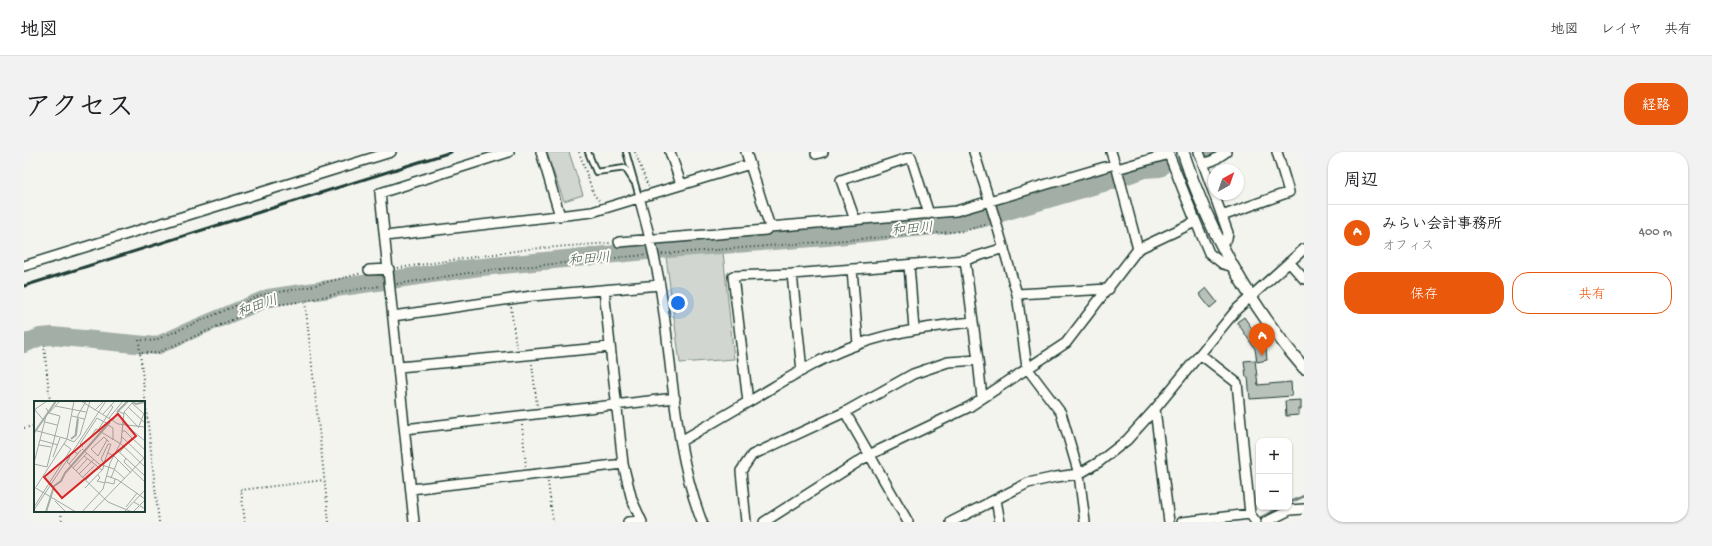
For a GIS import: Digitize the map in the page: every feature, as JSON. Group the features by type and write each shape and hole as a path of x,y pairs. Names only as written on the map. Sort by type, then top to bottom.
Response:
{"street":[{"path":"24,266 391,152"},
{"path":"414,522 380,193 509,152"},
{"path":"541,152 560,216"},
{"path":"670,152 681,184"},
{"path":"746,152 770,227"},
{"path":"974,152 1017,294 1027,368 1061,413 1079,474 1085,522"},
{"path":"1111,152 1138,249"},
{"path":"1183,152 1203,206 1234,267 1251,296 1304,368"},
{"path":"1199,152 1228,233 1227,238 1221,243"},
{"path":"1203,164 1214,160 1226,152"},
{"path":"1222,216 1289,192 1276,152"},
{"path":"619,242 766,230 770,227 956,211 990,205 1168,153 1210,253 1223,264 1234,267"},
{"path":"855,220 841,180 911,157 929,214"},
{"path":"385,236 592,212 750,164"},
{"path":"638,197 650,240 660,285 683,460 702,522"},
{"path":"764,522 869,455 968,407 1066,343 1109,289 1138,249 1196,222"},
{"path":"748,402 733,276 792,274 965,260 1004,248"},
{"path":"951,522 1028,483 1079,474 1099,462 1127,440 1155,409 1237,308 1304,249"},
{"path":"965,260 982,398"},
{"path":"1289,262 1304,279"},
{"path":"908,265 914,329"},
{"path":"852,269 858,344"},
{"path":"369,270 389,270"},
{"path":"792,274 802,371"},
{"path":"393,316 510,299 660,285"},
{"path":"1017,294 1109,289"},
{"path":"604,290 623,464 632,500 641,521 628,522"},
{"path":"681,441 802,371 858,344 914,329 973,322"},
{"path":"399,367 610,347"},
{"path":"1182,522 1253,518 1237,383 1200,354"},
{"path":"746,522 742,471 752,455 845,412 913,374 948,362 978,360"},
{"path":"405,429 675,398"},
{"path":"1155,409 1169,522"},
{"path":"845,412 908,522"},
{"path":"411,489 623,464"},
{"path":"996,500 1000,522"},
{"path":"1266,522 1290,510 1304,509"}],"lane":[{"path":"588,152 596,172 613,172 625,168 634,182"},
{"path":"626,152 638,197"}],"path":[{"path":"579,152 594,195 599,200 605,200"},
{"path":"635,152 647,184"},
{"path":"389,270 529,249 619,242"},
{"path":"145,401 139,340 153,341 261,295 304,288 358,275 369,270"},
{"path":"510,299 516,356"},
{"path":"140,353 157,353 261,307 305,301"},
{"path":"44,345 50,401"},
{"path":"531,354 538,414"},
{"path":"146,412 160,522"},
{"path":"521,416 527,475"},
{"path":"24,428 34,426"},
{"path":"547,473 553,522"},
{"path":"245,522 241,490 324,480"},
{"path":"61,512 62,522"}],"shaded area":[{"path":"546,152 569,152 583,195 564,201"},
{"path":"723,252 734,359 680,363 666,257"}],"building":[{"path":"1206,288 1217,302 1210,308 1199,294"},
{"path":"1244,317 1266,349 1267,360 1257,362 1255,349 1237,322"},
{"path":"1255,360 1258,385 1291,382 1292,396 1250,399 1248,377 1246,377 1244,361"},
{"path":"1301,400 1299,415 1286,416 1285,401"}],"waterway":[{"name":"和田川","path":"24,344 40,337 52,336 156,346 268,298 472,268 667,249 827,237 943,225 980,219 1113,180 1144,169 1160,168"},
{"path":"1292,502 1304,496"},
{"path":"1256,520 1276,510"}],"railway":[{"path":"24,286 451,152"}],"place":[{"name":"みらい会計事務所","path":"1262,356"}]}
